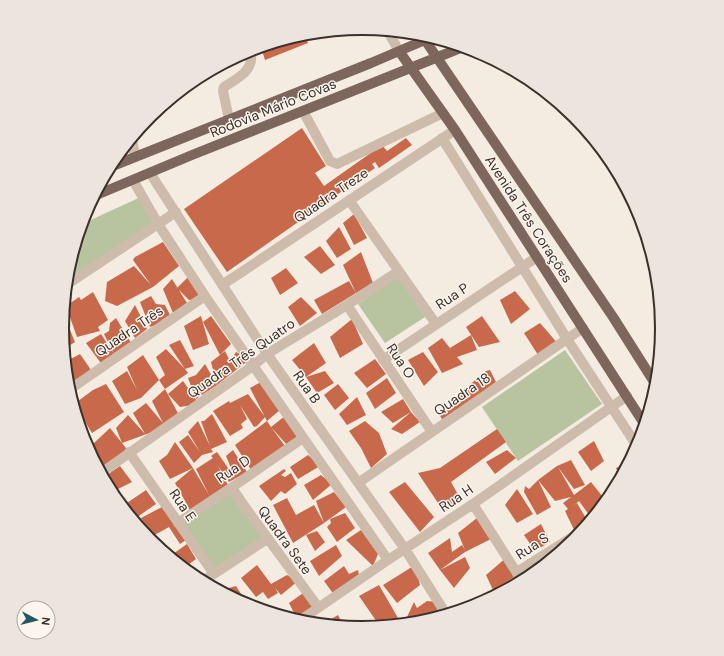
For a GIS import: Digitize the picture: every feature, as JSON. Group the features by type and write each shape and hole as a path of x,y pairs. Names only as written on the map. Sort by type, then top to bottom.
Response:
{"main road":[{"name":"Rodovia Mário Covas","path":"119,163 371,63 418,41"},
{"name":"Avenida Três Corações","path":"429,43 436,57 650,376"},
{"name":"Rodovia Mário Covas","path":"102,193 454,50"},
{"name":"Avenida Três Corações","path":"399,51 444,113 538,257 603,362 640,418"}],"street":[{"name":"Avenida Três Corações","path":"391,37 399,51"},
{"path":"229,119 223,91 224,87 243,76 250,67 250,57"},
{"path":"303,111 330,161 337,164 444,113"},
{"name":"Quadra Treze","path":"222,285 455,130"},
{"path":"442,138 567,339 633,440"},
{"path":"133,146 135,157"},
{"name":"Rua B","path":"150,173 267,354 405,549 443,609"},
{"path":"132,180 158,224 205,296 388,560"},
{"path":"350,200 436,324"},
{"path":"73,281 176,212"},
{"name":"Rua P","path":"383,360 538,257"},
{"name":"Quadra Três Quatro","path":"105,469 254,365 267,354 399,271"},
{"name":"Quadra Três","path":"75,386 205,296"},
{"name":"Rua O","path":"347,305 432,432"},
{"name":"Quadra 18","path":"358,483 583,328"},
{"name":"Rua H","path":"307,615 472,504 627,396"},
{"name":"Rua D","path":"178,522 231,488 303,438"},
{"name":"Rua E","path":"129,452 214,574"},
{"name":"Quadra Sete","path":"231,488 318,608"},
{"path":"472,504 519,576"},
{"path":"209,578 267,539"}],"green space":[{"path":"143,196 160,221 74,279 79,252 89,221"},
{"path":"398,276 425,317 385,343 358,304"},
{"path":"565,350 602,404 518,461 482,407"},
{"path":"234,482 270,535 216,573 180,519"}],"building":[{"path":"307,41 308,43 265,60 263,53 286,45"},
{"path":"302,128 326,166 315,173 324,186 382,145 387,151 406,138 412,145 379,168 375,162 372,164 375,168 227,272 184,209"},
{"path":"354,214 367,238 354,245 343,223"},
{"path":"339,227 351,249 337,258 326,241"},
{"path":"163,242 179,266 153,287 117,306 105,301 107,282 134,266 151,285 133,260 135,257"},
{"path":"320,246 335,265 321,274 304,257"},
{"path":"361,252 373,283 356,293 343,265"},
{"path":"286,268 298,283 280,295 271,278"},
{"path":"189,276 201,299 189,300 177,288"},
{"path":"172,279 187,303 173,313 163,289"},
{"path":"349,281 356,293 322,314 314,300"},
{"path":"515,291 530,309 511,324 500,300"},
{"path":"93,292 108,320 98,327 100,331 77,337 70,316 71,303 79,297 81,300"},
{"path":"151,296 156,304 165,305 172,319 150,327 140,302"},
{"path":"301,297 317,313 300,326 288,307"},
{"path":"135,305 147,329 135,338 125,321"},
{"path":"201,316 209,344 193,350 184,326"},
{"path":"211,316 231,344 220,355 203,322"},
{"path":"482,316 500,342 479,347 466,327"},
{"path":"116,318 133,346 114,354 104,334 109,331 110,323"},
{"path":"352,319 363,344 340,358 330,337"},
{"path":"540,323 559,345 540,358 524,333"},
{"path":"69,328 75,342 70,345"},
{"path":"101,334 114,354 103,366 86,343"},
{"path":"471,335 477,350 457,357 463,364 442,373 428,348 442,338 450,348"},
{"path":"180,340 194,366 185,369 169,345"},
{"path":"314,343 326,363 306,377 292,360"},
{"path":"166,349 188,373 165,389 159,380 165,375 156,357"},
{"path":"225,351 230,361 236,352 250,359 217,385 211,362"},
{"path":"423,352 438,372 424,386 408,360"},
{"path":"80,354 91,370 74,382 72,366 71,359"},
{"path":"143,355 159,380 141,398 125,404 112,381 127,371 137,390 127,367"},
{"path":"375,359 386,374 367,388 354,373"},
{"path":"205,364 217,385 196,399 188,378 196,375"},
{"path":"490,370 496,382 443,421 439,414 459,404 454,398 486,371"},
{"path":"325,371 334,383 317,393 306,377"},
{"path":"387,378 396,393 375,409 366,393"},
{"path":"183,381 199,404 180,407 168,394"},
{"path":"261,382 280,410 267,421 250,388"},
{"path":"106,384 124,412 92,433 85,421 78,401 93,390"},
{"path":"338,384 349,398 335,410 324,395"},
{"path":"165,389 180,417 166,427 122,443 116,428 128,415 145,434 133,413 146,403 163,423 152,401"},
{"path":"248,394 265,417 257,426 254,427 240,405 247,419 241,424 243,428 230,436 213,411 229,401 230,403"},
{"path":"357,397 366,415 347,425 339,414"},
{"path":"403,399 411,412 393,423 381,412"},
{"path":"411,412 420,422 402,434 391,429"},
{"path":"212,414 227,442 211,449 213,452 202,455 194,463 179,442 188,435 200,452 188,432 198,421 210,446 201,421 204,421"},
{"path":"285,416 298,438 287,445 271,427"},
{"path":"267,421 285,446 251,470 235,445"},
{"path":"365,421 379,433 387,454 371,468 361,448 349,431"},
{"path":"110,428 129,452 104,466 92,443"},
{"path":"497,429 506,442 451,482 461,500 444,512 418,473 440,468"},
{"path":"594,441 604,461 591,471 578,452"},
{"path":"175,442 193,468 170,479 159,461 167,455"},
{"path":"233,450 247,472 229,482 218,466 228,485 190,510 175,483 193,468 209,495 196,469 213,458 211,456 217,452 235,478 226,456"},
{"path":"507,450 516,458 495,474 486,462"},
{"path":"308,455 320,466 298,479 290,467"},
{"path":"571,460 585,485 574,489 558,467 574,495 591,482 602,496 588,513 579,501 573,506 577,503 585,517 574,530 565,511 568,509 563,503 571,497 555,501 538,480 557,466"},
{"path":"621,465 618,472 616,468"},
{"path":"120,466 132,482 118,489 108,474"},
{"path":"284,469 286,471 281,475 285,477 291,473 297,484 285,494 281,491 271,501 259,486"},
{"path":"321,475 332,484 313,500 304,485"},
{"path":"538,480 551,507 537,515 524,492 525,486 529,489"},
{"path":"405,482 434,517 420,532 389,492"},
{"path":"517,489 533,514 517,523 505,505"},
{"path":"146,490 156,504 138,516 127,503"},
{"path":"334,492 346,507 324,523 316,501"},
{"path":"287,498 296,515 314,505 324,523 293,543 273,505"},
{"path":"162,507 186,540 180,544 169,527 155,535 141,518"},
{"path":"345,513 355,528 337,542 327,527 331,523 330,519"},
{"path":"477,518 491,539 465,552 440,570 428,553 450,538 452,552 462,545 465,550 458,533"},
{"path":"541,524 550,542 535,551 524,535"},
{"path":"361,530 378,554 373,566 346,540"},
{"path":"317,531 325,542 315,551 306,535"},
{"path":"187,544 196,559 189,564 175,553"},
{"path":"336,545 342,556 319,576 310,561"},
{"path":"465,557 470,568 454,588 440,570"},
{"path":"507,557 514,577 493,590 486,575"},
{"path":"257,565 271,584 287,575 298,581 281,595 275,588 278,593 268,599 263,592 256,597 241,578"},
{"path":"415,565 420,585 397,603 383,585"},
{"path":"344,566 349,574 358,570 359,575 335,596 324,581"},
{"path":"379,585 398,618 376,620 359,596"},
{"path":"236,586 242,595 230,590 229,588"},
{"path":"306,591 313,607 303,615 294,613 289,603"},
{"path":"427,601 438,602 441,610 407,617 414,602 417,608"},
{"path":"338,615 341,620 332,619"}]}
